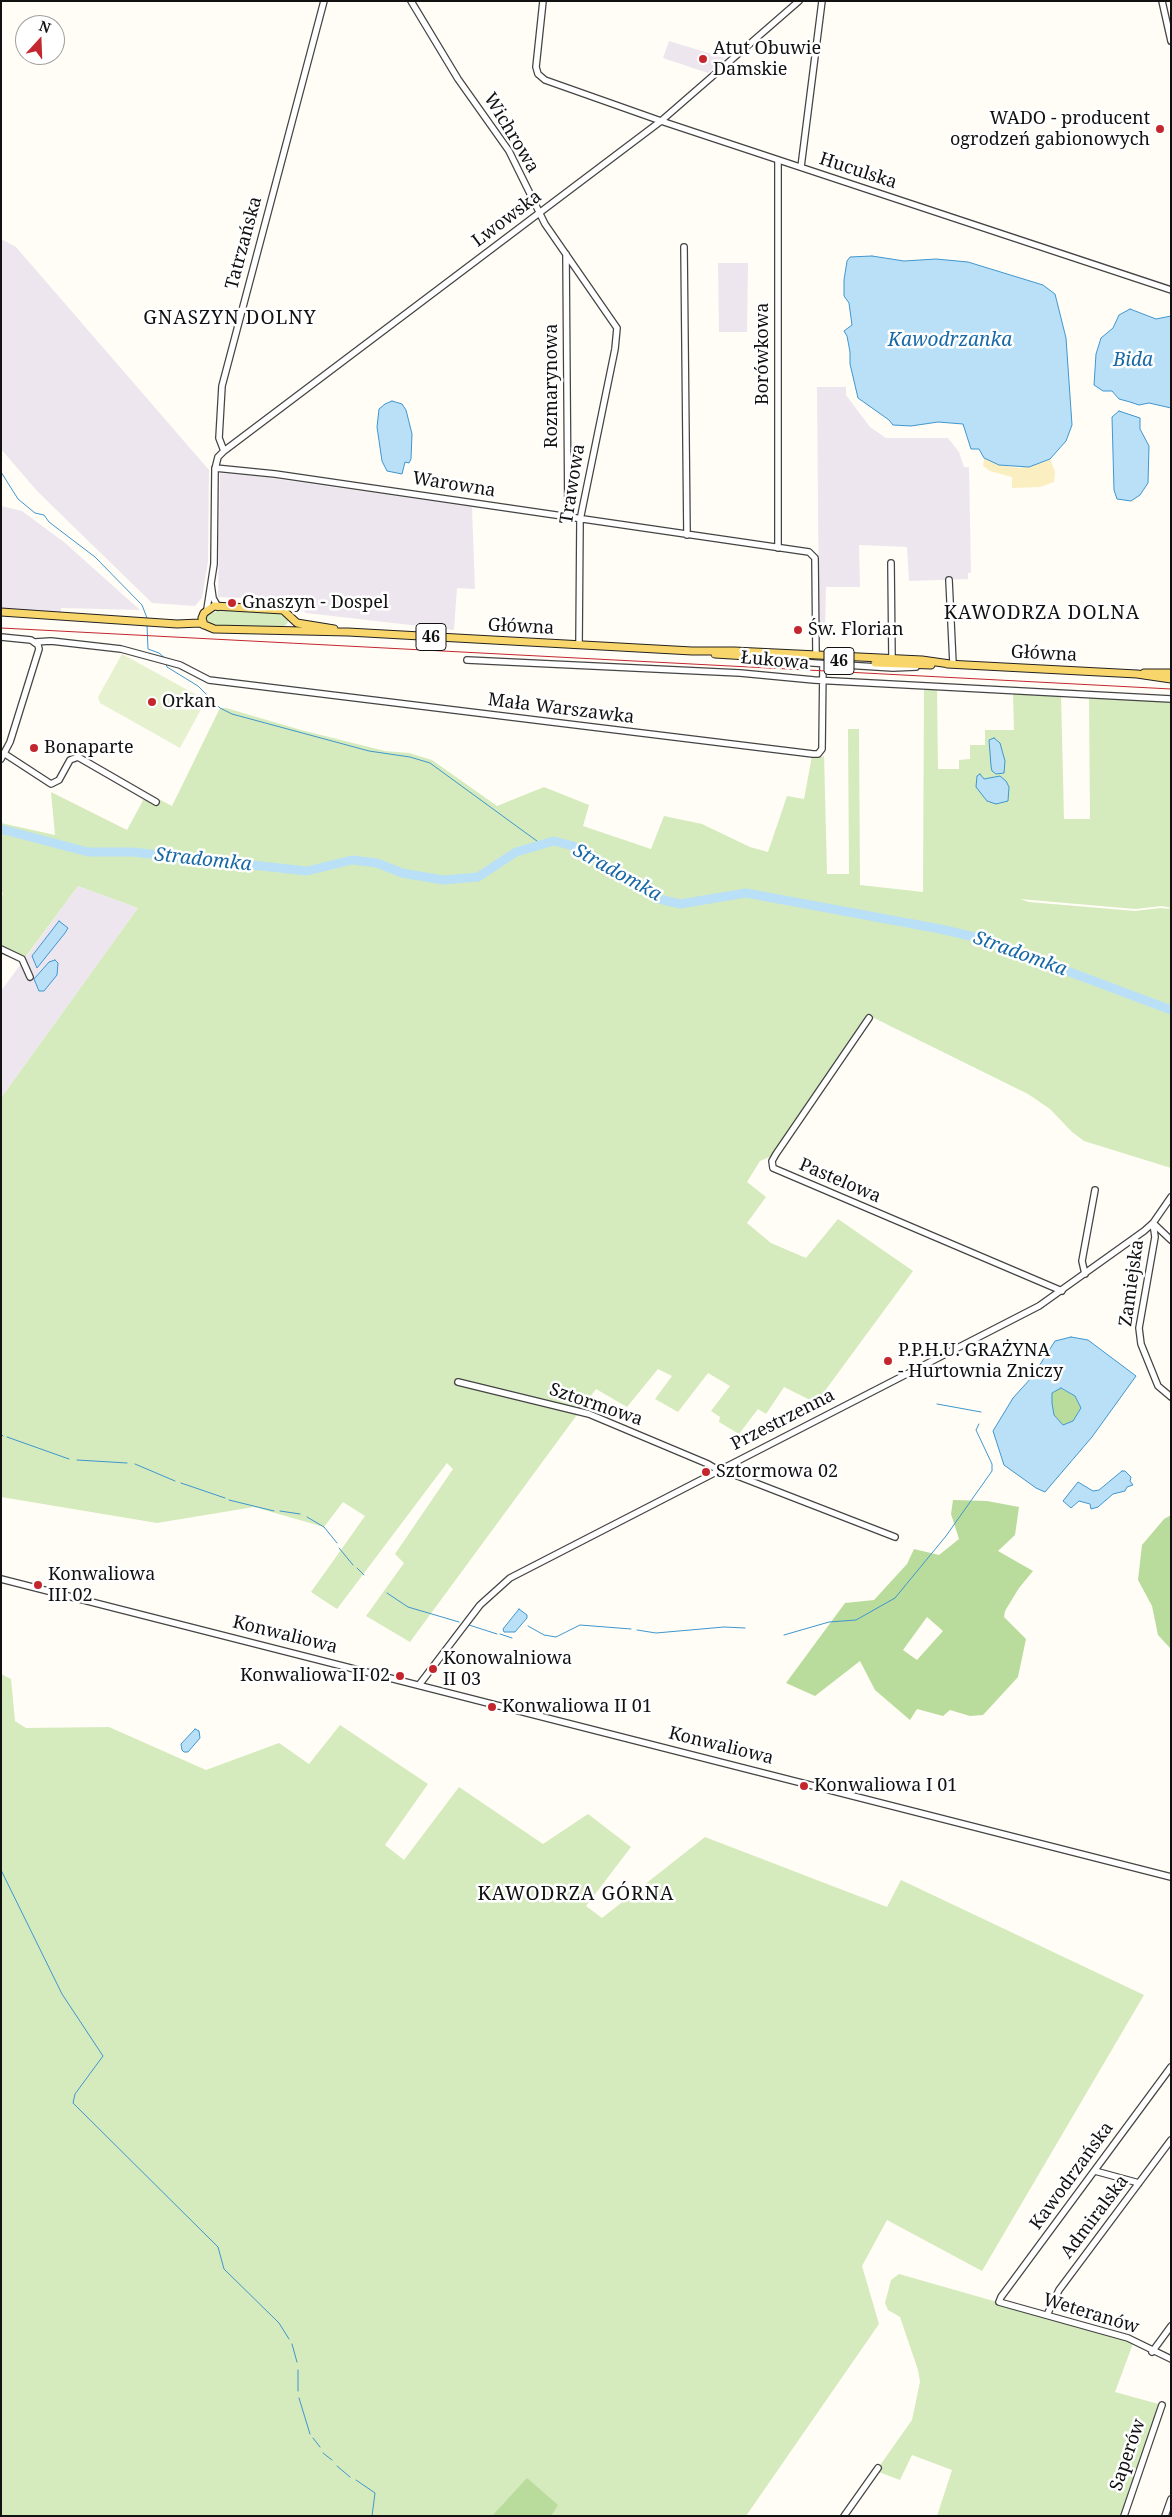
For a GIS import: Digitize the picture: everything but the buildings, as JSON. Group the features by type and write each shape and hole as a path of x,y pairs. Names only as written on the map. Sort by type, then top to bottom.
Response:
{"main road":[{"name":"46","path":"160,622 187,620 218,607 283,610 292,619"},
{"name":"46","path":"1,612 40,616"},
{"path":"204,612 204,624"},
{"name":"46","path":"1,616 40,616 204,624 214,629 282,631"},
{"name":"Główna","path":"292,619 308,626 348,632"},
{"path":"282,631 289,626 292,619"},
{"name":"Główna","path":"282,631 348,632 692,651 892,659 1137,674 1171,674"},
{"name":"Główna","path":"692,651 728,656 927,666 951,664"},
{"name":"Główna","path":"1137,674 1171,679"}],"street":[{"name":"Tatrzańska","path":"224,450 219,438 222,386 324,1"},
{"name":"Wichrowa","path":"411,1 458,79 509,151 539,214 616,324 617,330"},
{"name":"Huculska","path":"543,1 536,58 538,74 545,80 661,121 1171,290"},
{"name":"Lwowska","path":"224,450 661,121 800,1"},
{"path":"801,167 822,1"},
{"path":"1162,1 1171,41"},
{"name":"Borówkowa","path":"778,160 778,548"},
{"path":"684,247 687,535"},
{"name":"Rozmarynowa","path":"566,254 568,518"},
{"name":"Trawowa","path":"579,645 580,520 617,330"},
{"path":"218,607 212,598 211,582 215,468 218,458 224,450"},
{"name":"Warowna","path":"215,468 285,475 580,520 810,552 815,558 816,655"},
{"path":"891,563 892,659"},
{"path":"949,580 951,664"},
{"path":"204,612 211,582"},
{"path":"1,637 35,642 39,649 3,757 51,784 59,780 70,760 78,757 156,802"},
{"name":"Mała Warszawka","path":"35,642 51,640 121,649 172,663 209,680 813,754 818,754 822,749 822,664"},
{"name":"Główna","path":"728,656 893,668 927,666"},
{"name":"Łukowa","path":"467,660 740,673 822,680 1171,699"},
{"path":"1,949 22,959 30,977"},
{"name":"Pastelowa","path":"869,1018 772,1160 772,1168 1062,1291"},
{"path":"1085,1274 1082,1261 1095,1190"},
{"name":"Przestrzenna","path":"420,1685 480,1604 498,1586 718,1470 1039,1306 1153,1223 1171,1196"},
{"path":"1153,1223 1171,1240"},
{"name":"Zamiejska","path":"1153,1223 1155,1238 1139,1328 1141,1344 1154,1379 1158,1386 1171,1397"},
{"name":"Sztormowa","path":"458,1382 589,1414 708,1464 718,1470"},
{"path":"725,1467 730,1472 743,1478 882,1534 895,1537"},
{"name":"Konwaliowa","path":"1,1579 1171,1877"},
{"name":"Kawodrzańska","path":"1000,2302 1005,2291 1171,2067"},
{"name":"Admiralska","path":"1047,2315 1051,2302 1059,2290 1171,2140"},
{"path":"1095,2171 1139,2183"},
{"name":"Weteranów","path":"1000,2302 1128,2338 1152,2352 1171,2359"},
{"path":"1152,2352 1171,2326"},
{"name":"Saperów","path":"1124,2516 1162,2405"},
{"path":"844,2516 878,2468"},
{"path":"1165,2516 1171,2499"}],"shaded area":[{"path":"669,41 725,58 708,73 663,58"},
{"path":"1,239 16,247 209,470 208,561 202,598 195,606 152,603 37,491 1,449"},
{"path":"718,263 748,263 747,332 719,332"},
{"path":"817,387 846,387 846,395 870,427 886,438 948,438 959,452 964,467 969,467 971,573 968,573 968,579 909,581 907,547 859,545 860,587 826,587 825,628 819,628"},
{"path":"220,473 264,477 472,507 475,589 457,588 454,630 306,613 290,600 218,597"},
{"path":"1,506 22,511 64,542 140,610 61,608 61,617 1,616"},
{"path":"78,886 138,908 1,1098 1,991"}],"green space":[{"path":"220,610 278,612 289,620 286,625 279,628 215,627 205,621 207,615"},
{"name":"Orkan","path":"122,654 206,700 180,748 100,703 98,697"},
{"path":"924,688 937,688 938,769 959,769 959,760 970,759 970,745 985,745 985,730 1014,730 1013,693 1061,695 1064,819 1090,819 1089,697 1171,701 1171,908 1162,906 1135,909 1020,899 1029,902 1135,911 1160,908 1171,909 1171,1168 1084,1141 1072,1132 1050,1109 1028,1094 874,1018 869,1018 776,1154 760,1161 747,1182 766,1197 747,1223 771,1243 806,1258 838,1219 913,1271 816,1403 784,1387 766,1414 758,1409 739,1434 719,1422 720,1417 711,1411 730,1386 708,1373 678,1412 655,1399 672,1376 658,1369 627,1407 596,1389 410,1642 366,1616 404,1563 395,1554 453,1469 447,1463 337,1609 311,1592 365,1516 343,1502 324,1527 254,1507 157,1523 1,1497 1,1098 138,908 78,886 24,959 1,947 1,899 3,893 1,892 1,823 55,835 51,792 127,830 147,793 172,806 220,708 226,708 301,730 385,751 409,753 432,760 497,806 544,787 589,805 583,826 651,849 664,816 702,824 750,847 768,852 787,796 804,799 812,756 823,757 824,754 827,874 849,874 848,729 859,729 860,885 923,892"},
{"path":"1060,1388 1075,1396 1081,1408 1073,1421 1063,1425 1054,1415 1052,1403 1052,1393"},
{"path":"953,1500 987,1501 1019,1507 1015,1535 998,1551 1033,1571 1019,1588 1005,1611 1004,1617 1026,1639 1018,1677 983,1715 970,1716 950,1710 943,1716 917,1709 910,1720 875,1690 860,1661 815,1696 786,1683 845,1603 874,1600 907,1564 914,1549 939,1555 959,1539 951,1514","holes":["927,1617 943,1631 917,1660 903,1650"]},
{"path":"1171,1515 1171,1649 1158,1635 1152,1606 1138,1580 1142,1545 1164,1519"},
{"path":"1,1674 11,1679 15,1721 26,1728 109,1727 206,1770 279,1743 309,1764 340,1725 428,1784 385,1845 404,1860 459,1787 543,1844 588,1814 631,1847 586,1906 602,1918 705,1837 887,1907 901,1880 1144,1995 982,2271 887,2220 862,2266 879,2324 746,2516 1,2516"},
{"path":"899,2274 1134,2341 1115,2392 1162,2405 1124,2516 937,2516 952,2470 912,2455 900,2480 876,2471 912,2420 920,2382 918,2370 900,2317 888,2310 885,2303 891,2280"},
{"path":"527,2478 558,2505 551,2516 492,2516"}],"sand":[{"path":"984,458 999,465 1020,468 1050,459 1055,472 1054,482 1040,487 1012,488 1012,477 990,471 983,466"}],"water":[{"name":"Kawodrzanka","path":"872,256 904,261 936,259 968,262 1043,285 1055,294 1066,338 1072,425 1066,441 1050,459 1029,467 999,465 984,458 979,449 971,449 963,424 938,422 911,426 893,425 889,420 858,398 850,364 847,336 844,331 852,325 849,303 844,296 844,280 847,261 850,257"},
{"name":"Bida","path":"1130,309 1156,319 1171,316 1171,408 1149,403 1139,405 1119,399 1112,391 1103,391 1094,385 1096,354 1101,338 1113,328 1119,315"},
{"path":"392,401 402,404 406,410 412,434 411,459 409,463 405,462 402,474 387,471 382,461 377,427 379,409"},
{"path":"1119,411 1140,418 1140,429 1149,446 1148,483 1140,495 1131,501 1117,499 1114,490 1112,417"},
{"path":"994,738 1000,743 1005,761 1004,773 996,774 992,771 989,740"},
{"path":"980,774 984,779 1000,776 1006,781 1009,787 1008,801 996,804 987,801 976,787 977,776"},
{"path":"59,921 68,928 37,968 32,956"},
{"path":"55,960 58,963 57,975 44,991 39,991 34,979 49,962"},
{"path":"1071,1337 1088,1340 1136,1376 1092,1437 1045,1492 1036,1488 1004,1465 993,1431 1013,1398 1032,1377 1055,1341","holes":["1061,1388 1075,1396 1081,1408 1073,1421 1063,1425 1054,1415 1052,1393"]},
{"path":"1122,1471 1125,1471 1131,1477 1130,1481 1133,1485 1127,1487 1125,1491 1113,1494 1098,1507 1091,1509 1090,1504 1079,1501 1071,1508 1063,1501 1078,1482 1093,1491 1099,1490"},
{"path":"519,1609 527,1615 527,1618 515,1632 504,1632 503,1629"},
{"path":"195,1729 199,1731 200,1738 188,1752 184,1752 181,1744"}],"waterway":[{"path":"1,472 18,499 35,513 44,515 49,522 95,557 142,605 147,618"},
{"path":"147,624 148,649 159,653 166,659"},
{"path":"166,663 167,667 198,686 220,708 232,714 369,751 410,757 430,763 541,844"},
{"name":"Stradomka","path":"1,829 88,852 132,852 307,871 352,860 377,863 402,873 443,880 478,877 516,852 554,841 573,846 597,859 655,898 680,904 746,893 940,929 979,938 1171,1010"},
{"path":"937,1404 981,1412"},
{"path":"784,1635 829,1622 856,1620 895,1598 946,1536 992,1471 992,1464 976,1430 979,1424"},
{"path":"7,1437 69,1459"},
{"path":"77,1460 127,1463"},
{"path":"135,1464 175,1481"},
{"path":"181,1483 225,1498"},
{"path":"229,1500 274,1511"},
{"path":"280,1511 300,1514"},
{"path":"307,1517 324,1527 337,1543"},
{"path":"339,1548 353,1565"},
{"path":"357,1568 364,1575"},
{"path":"387,1593 408,1607 459,1622"},
{"path":"469,1625 497,1634"},
{"path":"528,1626 544,1635 556,1637 580,1625 631,1629"},
{"path":"637,1630 656,1633 724,1627 745,1628"},
{"path":"500,1634 512,1638"},
{"path":"1,1870 62,1994 103,2056 75,2094 73,2103 218,2247 224,2269 279,2323 289,2339"},
{"path":"292,2344 297,2362"},
{"path":"298,2370 298,2391"},
{"path":"299,2398 310,2434"},
{"path":"313,2438 320,2447"},
{"path":"323,2453 332,2460"},
{"path":"337,2466 350,2477"},
{"path":"356,2480 375,2493 372,2516"}],"railway":[{"path":"1,628 1171,689"}],"place":[{"name":"Atut Obuwie Damskie","path":"703,59"},
{"name":"WADO - producent ogrodzeń gabionowych","path":"1160,129"},
{"name":"Gnaszyn - Dospel","path":"232,603"},
{"name":"Św. Florian","path":"798,630"},
{"name":"Orkan","path":"152,702"},
{"name":"Bonaparte","path":"34,748"},
{"name":"P.P.H.U. GRAŻYNA - Hurtownia Zniczy","path":"888,1361"},
{"name":"Sztormowa 02","path":"706,1472"},
{"name":"Konwaliowa III 02","path":"38,1585"},
{"name":"Konowalniowa II 03","path":"433,1669"},
{"name":"Konwaliowa II 02","path":"400,1676"},
{"name":"Konwaliowa II 01","path":"492,1707"},
{"name":"Konwaliowa I 01","path":"804,1786"}],"district":[{"name":"GNASZYN DOLNY","path":"230,319"},
{"name":"KAWODRZA DOLNA","path":"1042,614"},
{"name":"KAWODRZA GÓRNA","path":"576,1895"}]}
